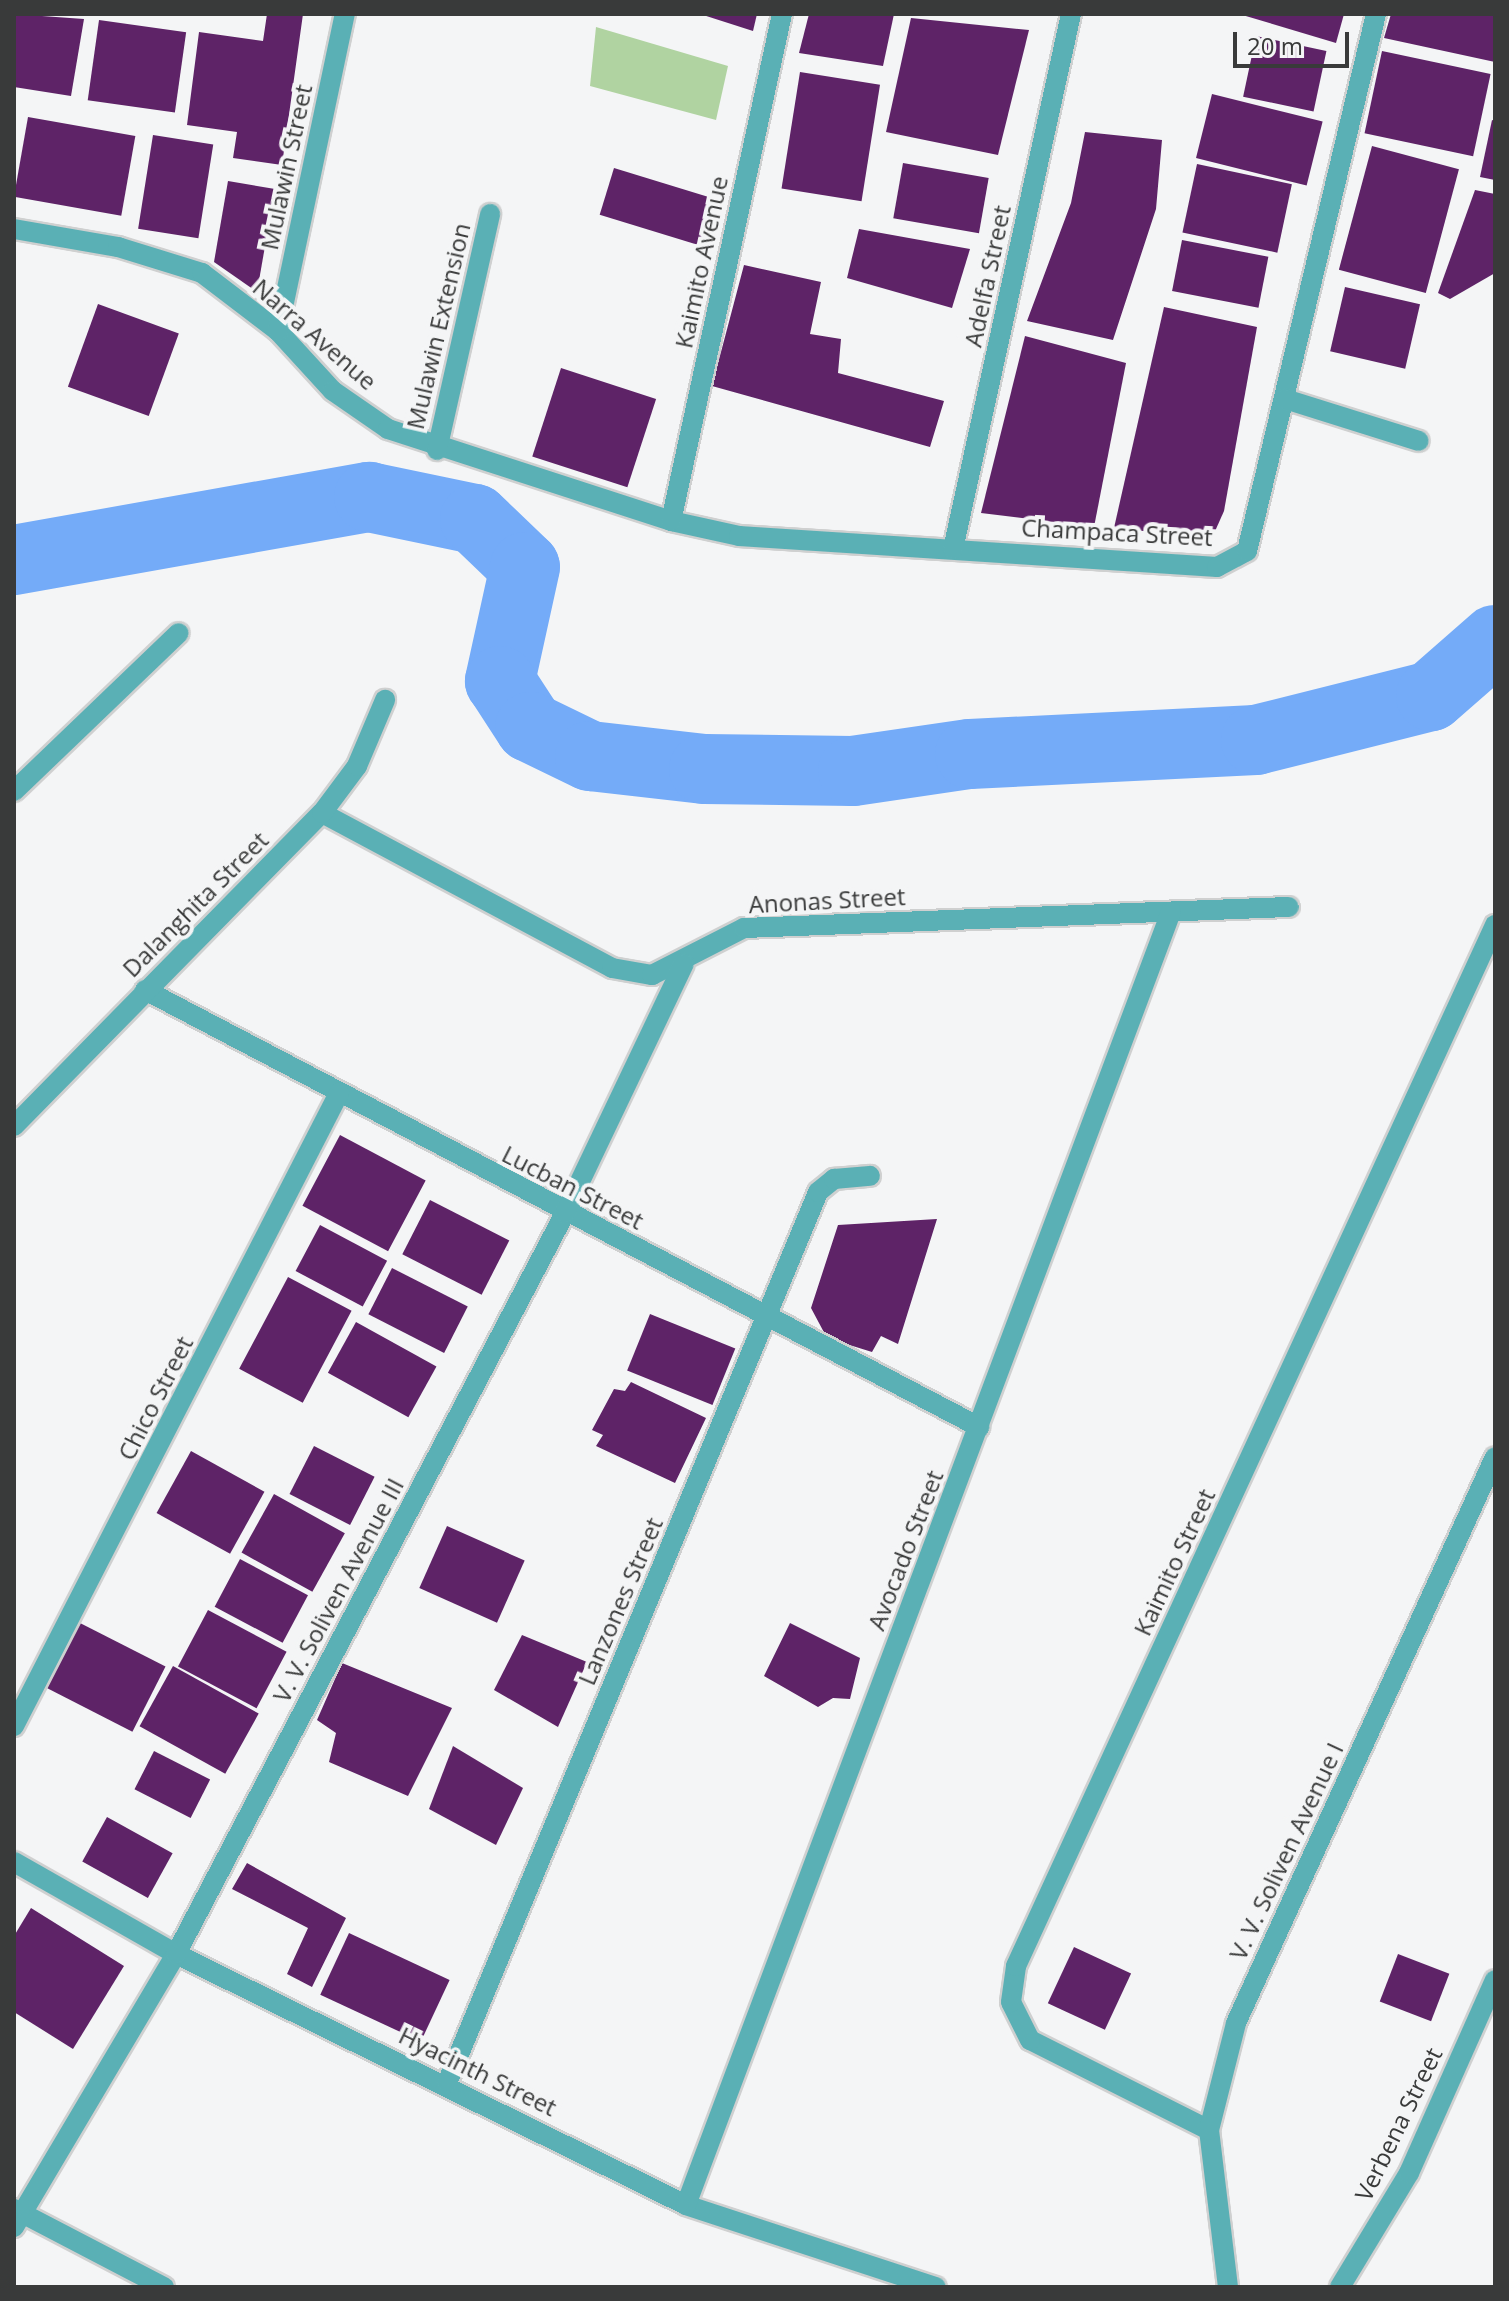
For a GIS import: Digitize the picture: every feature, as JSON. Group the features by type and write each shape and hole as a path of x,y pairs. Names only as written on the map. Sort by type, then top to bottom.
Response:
{"street":[{"name":"Mulawin Street","path":"278,331 345,14"},
{"name":"Kaimito Avenue","path":"671,521 782,14"},
{"name":"Adelfa Street","path":"953,549 1071,14"},
{"name":"Champaca Street","path":"671,521 739,536 1217,567 1247,551 1376,14"},
{"name":"Mulawin Extension","path":"437,450 490,214"},
{"name":"Narra Avenue","path":"14,229 118,247 202,273 278,331 333,391 388,429 437,450 671,521"},
{"path":"1285,399 1419,441"},
{"path":"14,791 179,633"},
{"name":"Dalanghita Street","path":"14,1126 322,813 357,766 385,700"},
{"path":"14,761 34,772"},
{"name":"Anonas Street","path":"322,813 612,968 652,975 684,964 744,928 1289,907"},
{"name":"Avocado Street","path":"686,2205 1171,912"},
{"name":"Kaimito Street","path":"1209,2130 1030,2040 1011,2002 1016,1966 1495,925"},
{"name":"V. V. Soliven Avenue III","path":"16,2216 176,1954 565,1213 684,964"},
{"name":"Lucban Street","path":"145,990 565,1213 979,1427"},
{"name":"Chico Street","path":"14,1726 339,1093"},
{"name":"Lanzones Street","path":"447,2083 818,1192 834,1179 870,1176"},
{"name":"V. V. Soliven Avenue I","path":"1228,2287 1209,2130 1236,2023 1495,1457"},
{"name":"Hyacinth Street","path":"14,1862 176,1954 447,2083 686,2205 936,2287"},
{"name":"Verbena Street","path":"1340,2287 1409,2173 1495,1980"},
{"path":"16,2216 164,2287"}],"green space":[{"path":"596,27 728,66 716,120 590,86"}],"building":[{"path":"14,14 84,19 71,96 14,87"},
{"path":"267,14 303,14 282,165 233,158 237,132 187,125 199,32 263,41"},
{"path":"700,14 757,14 753,31"},
{"path":"809,14 894,14 883,66 799,53"},
{"path":"1239,14 1344,14 1336,43"},
{"path":"1391,14 1495,14 1495,62 1384,38"},
{"path":"911,18 1029,30 998,155 886,132"},
{"path":"99,20 186,32 175,112 88,100"},
{"path":"1256,36 1326,51 1314,112 1243,97"},
{"path":"1382,51 1491,74 1473,156 1365,133"},
{"path":"800,72 880,85 862,201 782,189"},
{"path":"1212,94 1323,122 1307,186 1196,158"},
{"path":"28,117 135,136 121,216 14,197"},
{"path":"1492,120 1495,121 1495,180 1480,177"},
{"path":"1085,132 1162,140 1156,209 1113,340 1027,321 1071,203"},
{"path":"153,135 213,145 198,238 138,229"},
{"path":"1372,146 1459,169 1426,293 1339,270"},
{"path":"903,163 989,178 979,233 893,218"},
{"path":"1197,164 1292,184 1277,253 1182,232"},
{"path":"614,168 713,198 699,245 600,215"},
{"path":"228,181 275,189 257,292 214,262"},
{"path":"1475,190 1495,194 1495,273 1450,299 1438,293"},
{"path":"859,229 970,249 952,308 847,278"},
{"path":"1182,240 1268,257 1258,308 1172,291"},
{"path":"744,265 821,282 810,334 841,339 838,373 944,401 930,447 712,386"},
{"path":"1345,287 1420,304 1405,369 1330,351"},
{"path":"98,304 179,333 149,416 68,387"},
{"path":"1164,307 1257,327 1224,511 1212,538 1114,528"},
{"path":"1025,336 1126,363 1094,527 981,513"},
{"path":"561,368 656,399 627,487 532,456"},
{"path":"340,1135 426,1181 388,1251 302,1206"},
{"path":"430,1200 509,1240 482,1295 402,1254"},
{"path":"937,1219 898,1344 881,1336 872,1352 827,1338 811,1308 838,1225"},
{"path":"320,1225 387,1261 363,1307 296,1271"},
{"path":"392,1268 468,1307 444,1353 368,1314"},
{"path":"288,1277 352,1311 303,1403 239,1369"},
{"path":"650,1314 735,1348 712,1405 627,1371"},
{"path":"356,1322 436,1367 408,1417 328,1373"},
{"path":"631,1382 706,1418 675,1483 596,1446 603,1435 592,1430 614,1389 625,1391"},
{"path":"314,1446 375,1477 350,1525 289,1494"},
{"path":"191,1451 264,1492 230,1554 157,1513"},
{"path":"274,1494 345,1533 312,1592 242,1553"},
{"path":"447,1526 525,1561 497,1623 419,1588"},
{"path":"240,1559 308,1595 283,1643 215,1607"},
{"path":"208,1610 287,1652 257,1708 178,1667"},
{"path":"80,1623 166,1667 132,1732 47,1688"},
{"path":"790,1623 860,1658 850,1699 833,1698 818,1707 764,1676"},
{"path":"522,1635 587,1662 558,1727 494,1690"},
{"path":"342,1663 452,1708 408,1796 329,1762 336,1733 317,1720"},
{"path":"173,1666 259,1714 225,1774 140,1726"},
{"path":"453,1746 523,1788 496,1845 429,1809"},
{"path":"154,1751 210,1780 191,1818 134,1789"},
{"path":"107,1817 173,1853 148,1898 82,1862"},
{"path":"247,1863 346,1918 312,1987 287,1974 308,1928 232,1889"},
{"path":"31,1908 124,1966 73,2049 14,2012 14,1936"},
{"path":"349,1933 450,1980 421,2042 320,1995"},
{"path":"1074,1947 1131,1974 1105,2030 1048,2003"},
{"path":"1398,1954 1449,1974 1431,2021 1380,2002"}],"waterway":[{"path":"14,560 369,497 475,519 525,567 500,681 530,727 590,756 704,769 853,771 970,754 1256,740 1431,696 1495,640"}]}
